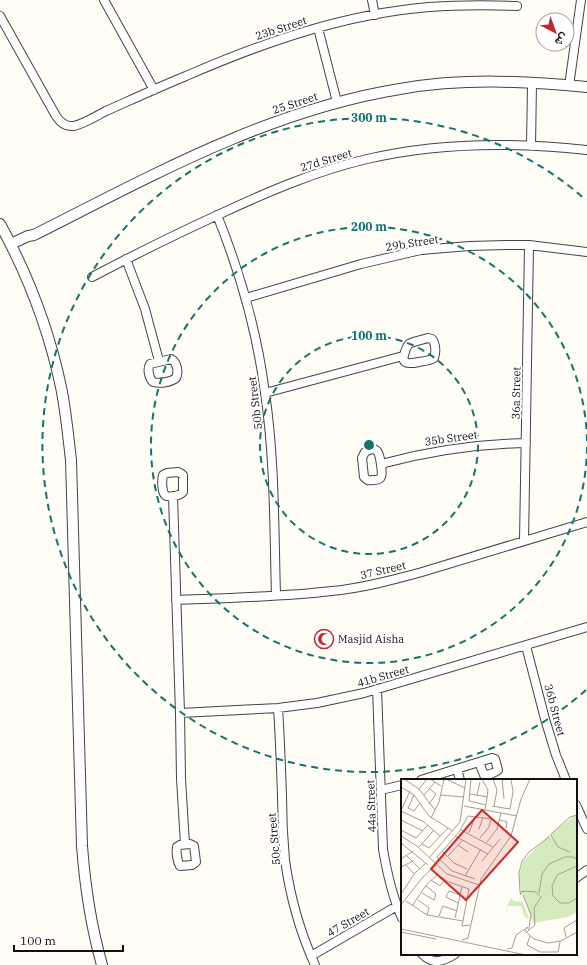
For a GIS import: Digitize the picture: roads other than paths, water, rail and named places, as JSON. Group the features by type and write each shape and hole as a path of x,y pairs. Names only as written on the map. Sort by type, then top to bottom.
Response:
{"street":[{"path":"372,0 374,15"},
{"path":"569,86 581,0"},
{"path":"107,1 154,90"},
{"name":"23b Street","path":"0,16 58,120 66,126 76,126 154,90 251,49 318,28 374,15 429,7 480,3 517,6"},
{"path":"318,28 337,102"},
{"name":"25 Street","path":"12,246 30,235 34,235 224,142 281,120 337,102 401,88 466,82 493,82 587,88"},
{"path":"531,146 532,84"},
{"name":"27d Street","path":"92,277 217,215 266,193 334,168 368,159 402,152 471,145 531,146 587,150"},
{"name":"50b Street","path":"217,215 246,298 266,393 272,460 276,595"},
{"path":"0,224 29,282 42,316 53,352 67,423 71,467 82,846 91,917 102,965"},
{"name":"29b Street","path":"246,298 362,264 421,250 506,245 587,252"},
{"name":"36a Street","path":"524,541 529,246"},
{"path":"126,259 145,309 159,361"},
{"path":"266,393 403,356"},
{"name":"35b Street","path":"381,464 414,455 449,449 487,444 526,443"},
{"path":"173,496 181,779 185,844"},
{"name":"37 Street","path":"176,600 333,591 384,582 587,522"},
{"name":"41b Street","path":"180,713 278,708 333,700 377,689 587,627"},
{"name":"36b Street","path":"526,646 545,719 556,755 566,779"},
{"name":"44a Street","path":"377,689 383,849 390,888 401,916"},
{"name":"50c Street","path":"278,708 285,860 298,918 315,965"},
{"path":"424,779 479,762"},
{"path":"457,769 460,779"},
{"path":"381,790 401,785"},
{"path":"577,807 587,829"},
{"path":"577,877 587,870"},
{"name":"47 Street","path":"311,956 397,906"},
{"path":"423,955 428,960 436,963 453,955"}],"place":[{"name":"Masjid Aisha","path":"324,639"}]}
